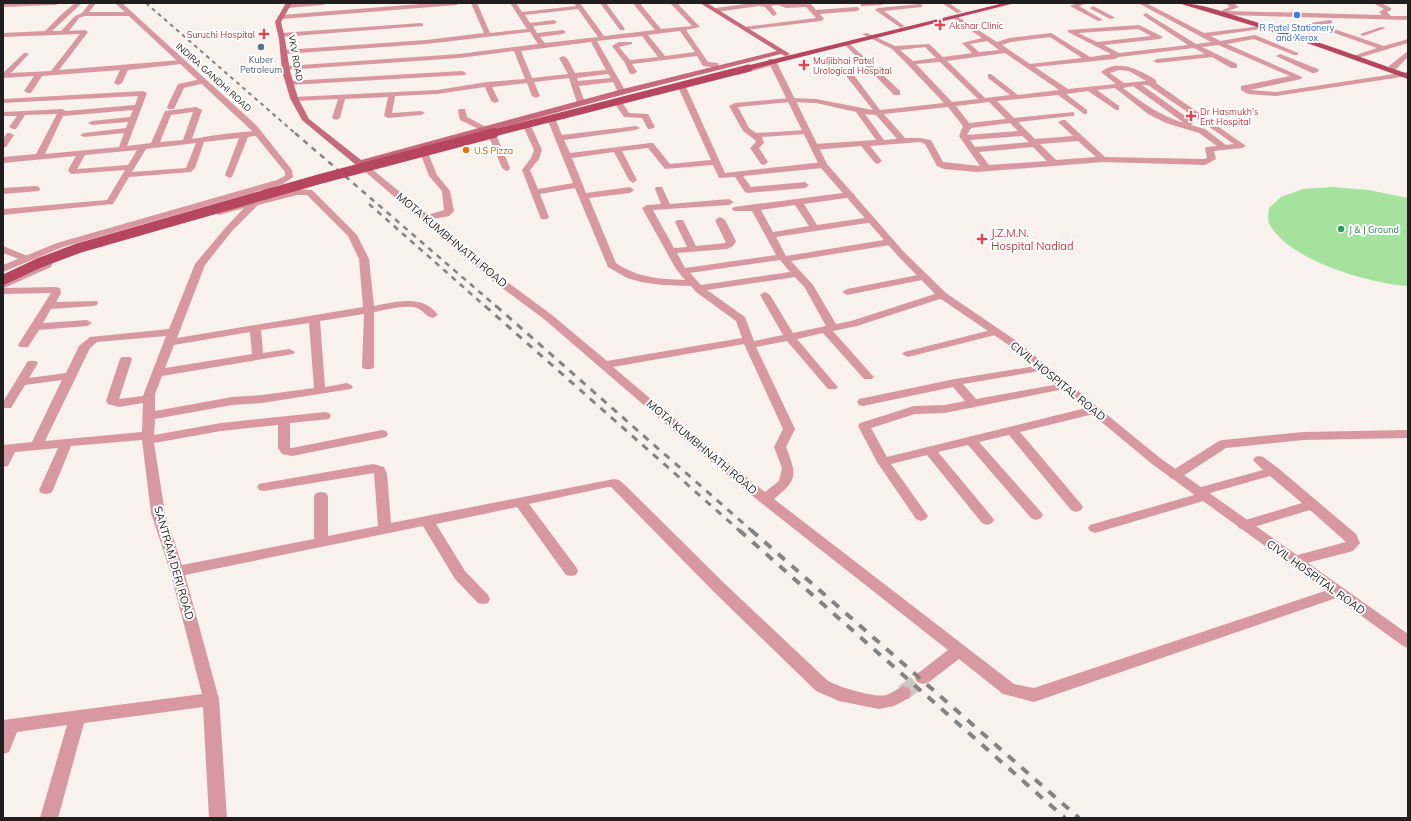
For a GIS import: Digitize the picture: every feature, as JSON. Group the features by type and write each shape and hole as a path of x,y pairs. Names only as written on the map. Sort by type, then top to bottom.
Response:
{"main road":[{"path":"703,3 746,28 786,54"},
{"path":"3,274 51,253 89,239 416,150 786,54 957,14 993,3"},
{"path":"363,167 486,129 715,67 847,44 900,26 1012,3"},
{"path":"1181,3 1278,30 1358,56 1392,68 1406,75"},
{"path":"1190,3 1223,12 1406,75"},
{"name":"VKV ROAD","path":"288,4 278,22 289,83 294,99 306,120 363,167"},
{"path":"3,280 39,263 79,248 320,179 551,118 773,63 786,54"}],"street":[{"path":"3,5 56,3"},
{"path":"46,34 64,15 79,3"},
{"path":"84,14 93,3"},
{"name":"INDIRA GANDHI ROAD","path":"118,3 258,133 290,172 289,177 286,180 273,184"},
{"path":"288,4 323,3"},
{"path":"284,52 420,22 457,3"},
{"path":"474,3 488,35"},
{"path":"513,3 543,46"},
{"path":"603,3 622,29"},
{"path":"640,3 638,6 660,32"},
{"path":"289,83 460,64 517,49 698,27 673,3"},
{"path":"716,10 759,4 779,3 786,6 806,4 821,20 746,28"},
{"path":"814,12 882,3"},
{"path":"890,3 895,9"},
{"path":"945,3 991,42 1028,66 1063,92 1084,112"},
{"path":"1100,20 1073,6 1083,3 1112,18"},
{"path":"1141,3 1219,43 1298,77 1244,88 1248,92 1276,94 1406,75"},
{"path":"1228,3 1236,7"},
{"path":"1376,3 1388,9 1382,12 1390,18"},
{"path":"520,14 578,5 603,39"},
{"path":"763,5 766,5 774,14"},
{"path":"900,26 878,10 920,6"},
{"path":"1223,12 1236,7 1291,8"},
{"path":"1223,12 1408,18"},
{"path":"63,33 77,17 84,14 130,14"},
{"path":"1146,16 1195,46 1234,66"},
{"path":"281,17 420,22 488,35 532,30 563,32"},
{"path":"1278,30 1332,21"},
{"path":"281,35 420,22"},
{"path":"532,30 554,22"},
{"path":"1123,62 1096,44 1070,31 1139,27 1158,37"},
{"path":"1203,34 1265,27"},
{"path":"1346,28 1396,45"},
{"path":"1363,34 1383,28"},
{"path":"682,29 706,64 715,65 715,67"},
{"path":"1331,30 1384,48"},
{"path":"3,35 85,32 53,73"},
{"path":"642,42 644,34"},
{"path":"1096,44 1178,35"},
{"path":"868,36 894,48 911,63 950,104 967,126"},
{"path":"1028,66 1219,43 1255,37 1296,54"},
{"path":"1242,39 1315,71"},
{"path":"593,40 609,72 622,92"},
{"path":"978,55 965,43 1007,42 1014,45 1061,41 1089,59"},
{"path":"1358,56 1408,41"},
{"path":"633,72 628,62 615,46 619,44 642,42 663,58"},
{"path":"847,44 897,93"},
{"path":"894,48 927,45 988,100 1013,120 1054,163"},
{"path":"517,49 536,96"},
{"path":"911,63 1006,52"},
{"path":"1392,68 1408,53"},
{"path":"4,76 26,54"},
{"path":"628,62 700,54"},
{"path":"1157,61 1213,55"},
{"path":"563,58 572,76 581,103"},
{"path":"4,76 181,62"},
{"path":"363,167 425,155 773,63"},
{"name":"CIVIL HOSPITAL ROAD","path":"773,63 823,165 890,242 942,295 1014,344 1175,475 1408,642"},
{"path":"286,68 460,64"},
{"path":"460,64 466,87"},
{"path":"118,83 125,67"},
{"path":"1284,71 1307,67"},
{"path":"764,162 754,148 760,143 759,139 746,129 733,106 735,104 790,100 816,101 871,113 1119,86 1149,82 1153,82 1134,69 1130,68 1105,72 1119,86 1151,112 1169,120 1197,128"},
{"path":"294,99 437,92 487,84 609,72"},
{"path":"847,72 902,141"},
{"path":"28,91 40,73"},
{"path":"991,76 1016,97"},
{"path":"575,84 614,80"},
{"path":"171,106 181,86 202,81"},
{"path":"814,148 863,143 920,140 928,142 940,164 947,167 986,168 1103,159 1205,162 1212,159 1209,149 1242,146 1149,82"},
{"path":"487,84 495,101"},
{"path":"1135,84 1224,147"},
{"path":"682,87 722,176 823,165"},
{"path":"1090,89 1116,108"},
{"path":"122,149 134,119 143,93 7,101 4,114 138,107"},
{"path":"392,94 388,116 421,113"},
{"path":"39,157 48,136 72,97"},
{"path":"336,118 342,97"},
{"path":"3,145 11,131 26,113 43,99"},
{"path":"619,104 627,115 645,116 651,127"},
{"path":"155,145 168,113 196,109 198,110 187,141"},
{"path":"462,111 463,118 486,129"},
{"path":"859,111 881,142"},
{"path":"967,126 1071,114"},
{"path":"92,123 134,119"},
{"path":"552,121 612,265 622,273 631,278 696,286 798,274"},
{"path":"1062,122 1103,159"},
{"path":"967,126 967,130 963,133 965,138 986,168"},
{"path":"528,128 538,150 535,159 526,170 544,217"},
{"path":"558,138 636,128"},
{"path":"84,136 129,130"},
{"path":"754,135 806,132"},
{"path":"965,138 1025,132"},
{"path":"3,160 143,147 258,133"},
{"path":"229,174 245,134"},
{"path":"494,137 506,168"},
{"path":"974,150 1079,138"},
{"path":"82,153 72,170 74,172 188,170 191,168 201,140"},
{"path":"863,143 878,161"},
{"path":"566,156 650,145 668,167 716,162"},
{"path":"3,212 110,202 143,147"},
{"path":"618,150 633,180"},
{"path":"425,155 433,176 446,191 449,211 446,214 425,218"},
{"name":"MOTA KUMBHNATH ROAD","path":"363,167 494,277 548,317 686,435 765,499 786,483 788,468 780,447 789,429 741,319 696,286 683,271 647,208 733,205 755,208 797,201 850,195"},
{"path":"738,175 748,190 805,185"},
{"path":"3,269 60,245 273,184"},
{"name":"SANTRAM DERI ROAD","path":"218,818 211,699 177,571 158,513 148,438 149,394 200,264 229,229 273,184"},
{"path":"534,192 578,185"},
{"path":"3,191 36,189"},
{"path":"659,189 667,207"},
{"path":"583,196 630,190"},
{"path":"3,286 43,266 81,251 234,208 297,192 309,192 352,235 364,259 369,310 368,367"},
{"path":"797,201 815,229"},
{"path":"3,205 29,204"},
{"name":"SANTRAM DERI ROAD","path":"229,229 234,208"},
{"path":"755,208 784,258 809,287 829,329 868,377"},
{"path":"671,251 727,246 731,241 720,220"},
{"path":"770,235 871,220"},
{"path":"680,222 693,249"},
{"path":"683,271 890,242"},
{"path":"3,249 27,259"},
{"path":"847,292 923,277"},
{"path":"3,291 56,290 56,293 24,345"},
{"path":"765,295 790,337 832,387"},
{"path":"605,365 790,337 829,329 853,324 942,295"},
{"path":"48,306 93,303"},
{"path":"36,446 85,346 94,339 172,337 255,328 416,304 423,306 433,315"},
{"path":"314,319 320,391"},
{"path":"35,327 87,323"},
{"path":"255,328 258,357"},
{"path":"908,354 995,332"},
{"path":"157,373 289,352"},
{"path":"126,358 112,401 118,403 149,399"},
{"path":"7,405 32,363"},
{"path":"863,402 955,382 1042,368"},
{"path":"21,382 70,376"},
{"path":"955,382 974,404"},
{"path":"921,516 883,462 864,426 914,410 945,409 1065,386"},
{"path":"148,416 232,401 262,400 347,387"},
{"path":"883,462 1094,410"},
{"path":"3,463 7,449 66,443 148,438 221,427 284,422 325,416"},
{"path":"284,422 284,448 286,451 292,452 382,434"},
{"path":"1011,430 1076,507"},
{"path":"1175,475 1223,444 1303,436 1408,434"},
{"path":"970,440 1036,514"},
{"path":"46,490 66,443"},
{"path":"929,450 988,520"},
{"path":"1260,460 1351,538 1352,543 1348,547 1295,561"},
{"path":"264,488 373,468 378,470 381,474 385,530"},
{"path":"1095,528 1273,471"},
{"path":"177,571 614,483 725,594 822,686 839,694 879,702 888,701 903,693"},
{"path":"321,496 321,542"},
{"path":"765,499 1009,689 1034,695 1337,592"},
{"path":"521,502 571,570"},
{"path":"1244,525 1313,504"},
{"path":"427,521 460,575 483,599"},
{"path":"923,678 960,650"},
{"path":"3,747 7,727 78,716 211,699"},
{"path":"49,818 78,716"}],"green space":[{"name":"J & J Ground","path":"1333,187 1368,190 1408,198 1408,286 1373,281 1331,268 1311,259 1293,248 1279,236 1269,223 1269,208 1281,197 1303,189"}],"tunnel":[{"path":"903,693 923,678"}],"railway":[{"path":"146,3 296,134"},
{"path":"295,133 497,307"},
{"path":"369,204 486,307"},
{"path":"485,306 740,531"},
{"path":"496,306 752,531"},
{"path":"739,530 1065,818"},
{"path":"751,530 1079,818"}],"place":[{"name":"R Patel Stationery and Xerox","path":"1297,15"},
{"name":"Akshar Clinic","path":"940,25"},
{"name":"Suruchi Hospital","path":"264,34"},
{"name":"Kuber Petroleum","path":"261,47"},
{"name":"Muljibhai Patel Urological Hospital","path":"804,65"},
{"name":"Dr Hasmukh's Ent Hospital","path":"1191,116"},
{"name":"U.S Pizza","path":"466,150"},
{"name":"J & J Ground","path":"1341,229"},
{"name":"J.Z.M.N. Hospital Nadiad","path":"982,239"}]}
